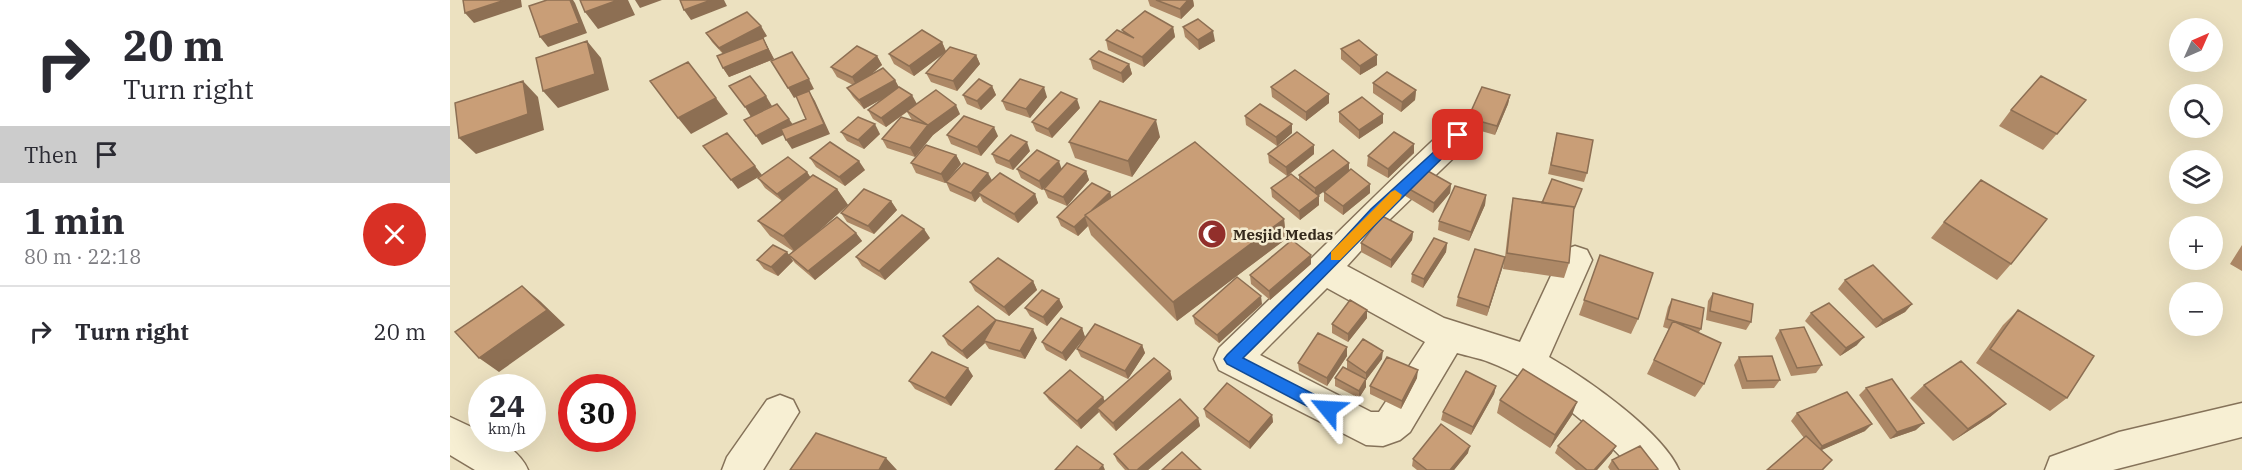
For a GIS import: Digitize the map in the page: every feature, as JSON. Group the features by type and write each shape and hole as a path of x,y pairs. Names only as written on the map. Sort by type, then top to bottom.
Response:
{"street":[{"path":"1449,335 1398,420 1391,426 1379,430 1366,429 1232,359 1323,270 1376,213 1458,135"},
{"path":"1528,364 1575,260"},
{"path":"1323,270 1449,335 1478,341 1528,364 1621,429 1660,470"},
{"path":"741,470 780,412"},
{"path":"2064,470 2119,450 2242,420"},
{"path":"450,434 509,470"}],"building":[{"path":"463,0 505,0 465,13"},
{"path":"547,0 570,0 579,23 540,37 529,6"},
{"path":"580,0 618,0 585,12"},
{"path":"680,0 711,0 684,10"},
{"path":"1156,0 1188,0 1180,9"},
{"path":"1145,11 1173,27 1142,57 1106,40 1117,30 1134,38 1122,30"},
{"path":"747,12 761,26 719,48 706,33"},
{"path":"1198,19 1213,31 1198,40 1183,27"},
{"path":"922,30 942,42 909,66 889,54"},
{"path":"763,38 768,49 723,68 717,56"},
{"path":"1359,40 1377,55 1360,66 1341,49"},
{"path":"587,41 595,74 543,91 536,58"},
{"path":"857,46 877,56 852,77 831,67"},
{"path":"950,47 976,55 953,81 926,73"},
{"path":"1099,51 1129,64 1121,73 1090,59"},
{"path":"792,52 809,79 788,88 771,61"},
{"path":"688,62 716,98 678,118 650,81"},
{"path":"883,68 895,80 859,100 847,88"},
{"path":"1295,70 1329,94 1306,112 1271,87"},
{"path":"1387,72 1416,90 1402,102 1373,83"},
{"path":"750,76 766,96 745,107 729,86"},
{"path":"2041,76 2086,100 2057,134 2011,110"},
{"path":"979,79 992,86 977,101 963,95"},
{"path":"1020,79 1044,87 1026,109 1002,101"},
{"path":"523,81 528,114 459,138 455,103"},
{"path":"899,87 912,95 881,118 868,110"},
{"path":"1482,87 1510,95 1497,126 1468,118"},
{"path":"936,90 956,105 928,125 907,111"},
{"path":"809,91 824,124 786,140 781,129 806,119 796,96"},
{"path":"1061,92 1077,99 1048,129 1032,122"},
{"path":"1362,97 1383,114 1359,130 1339,112"},
{"path":"1100,101 1156,120 1128,161 1069,142"},
{"path":"777,104 789,119 756,136 744,120"},
{"path":"1260,104 1292,124 1276,137 1245,116"},
{"path":"964,116 994,127 977,147 947,135"},
{"path":"858,117 875,124 858,140 841,132"},
{"path":"901,117 928,125 910,148 882,139"},
{"path":"1297,132 1314,145 1286,167 1268,154"},
{"path":"1394,132 1414,144 1388,169 1368,156"},
{"path":"727,133 755,166 731,180 703,146"},
{"path":"1557,133 1593,140 1587,173 1551,165"},
{"path":"1011,135 1027,142 1009,161 992,154"},
{"path":"830,142 859,161 839,177 810,158"},
{"path":"1195,142 1284,219 1173,302 1085,215"},
{"path":"926,145 956,155 941,174 911,163"},
{"path":"1037,150 1059,161 1039,181 1017,169"},
{"path":"1333,150 1349,163 1315,188 1299,175"},
{"path":"788,157 807,172 777,194 758,178"},
{"path":"964,163 988,173 971,193 946,182"},
{"path":"1067,163 1086,171 1063,197 1044,189"},
{"path":"1419,166 1451,184 1434,203 1402,185"},
{"path":"1351,169 1370,184 1343,206 1324,192"},
{"path":"1000,173 1035,194 1014,214 978,193"},
{"path":"1291,174 1319,196 1299,211 1271,188"},
{"path":"813,175 837,189 783,236 758,221"},
{"path":"1552,179 1582,189 1574,209 1574,207 1542,203"},
{"path":"1981,180 2047,219 2011,264 1944,222"},
{"path":"1092,183 1110,192 1074,227 1057,217"},
{"path":"1455,186 1486,195 1471,232 1439,221"},
{"path":"864,189 891,201 868,226 841,213"},
{"path":"1513,198 1574,207 1569,263 1507,253"},
{"path":"902,215 924,229 879,271 856,257"},
{"path":"1382,216 1413,232 1391,260 1361,243"},
{"path":"837,217 856,233 808,271 789,255"},
{"path":"1434,238 1447,243 1424,279 1412,274"},
{"path":"1292,240 1311,255 1269,291 1250,275"},
{"path":"773,245 787,252 771,267 757,260"},
{"path":"1475,249 1505,257 1489,307 1458,297"},
{"path":"1600,255 1653,273 1638,319 1584,300"},
{"path":"998,258 1033,281 1004,307 970,282"},
{"path":"1873,265 1912,304 1883,320 1845,280"},
{"path":"1237,277 1261,296 1217,335 1193,316"},
{"path":"522,286 547,310 479,358 455,332"},
{"path":"1042,290 1059,299 1043,317 1025,308"},
{"path":"1713,293 1753,304 1751,322 1710,311"},
{"path":"1672,299 1704,308 1701,329 1667,319"},
{"path":"1350,300 1367,310 1348,334 1332,324"},
{"path":"1829,303 1864,337 1846,348 1811,313"},
{"path":"978,306 996,320 962,351 943,336"},
{"path":"2018,310 2094,356 2067,398 1990,349"},
{"path":"1061,318 1082,328 1062,353 1042,342"},
{"path":"996,320 1033,329 1020,351 984,341"},
{"path":"1673,321 1721,343 1704,384 1654,360"},
{"path":"1095,324 1142,345 1125,371 1077,349"},
{"path":"1804,327 1822,365 1797,368 1780,330"},
{"path":"1318,333 1347,347 1327,378 1298,363"},
{"path":"1363,339 1383,351 1366,373 1347,360"},
{"path":"932,352 968,368 945,398 909,381"},
{"path":"1772,356 1780,380 1747,381 1739,357"},
{"path":"1387,357 1418,370 1402,401 1370,386"},
{"path":"1154,358 1170,371 1113,423 1097,408"},
{"path":"1961,361 2006,404 1968,429 1924,385"},
{"path":"1343,367 1366,379 1359,391 1335,378"},
{"path":"1523,369 1577,402 1555,435 1500,400"},
{"path":"1070,370 1103,397 1077,421 1044,393"},
{"path":"1466,371 1496,386 1473,427 1443,412"},
{"path":"1892,379 1924,423 1897,432 1866,388"},
{"path":"1227,383 1272,415 1249,442 1204,409"},
{"path":"1847,392 1872,424 1822,446 1797,413"},
{"path":"1180,399 1198,418 1137,470 1129,470 1114,454"},
{"path":"1583,420 1616,446 1594,470 1587,470 1558,446"},
{"path":"1441,424 1470,446 1450,470 1427,470 1413,459"},
{"path":"816,433 886,458 879,470 790,470"},
{"path":"1806,436 1832,460 1822,470 1767,470"},
{"path":"1077,446 1103,465 1099,470 1055,470"},
{"path":"1640,446 1658,469 1619,470 1612,460"},
{"path":"1182,452 1201,470 1162,470"}],"slow traffic":[{"path":"1335,256 1395,195"}],"place":[{"name":"Mesjid Medas","path":"1212,234"}],"route":[{"path":"1328,409 1232,359 1329,264 1376,213 1458,135"}]}
